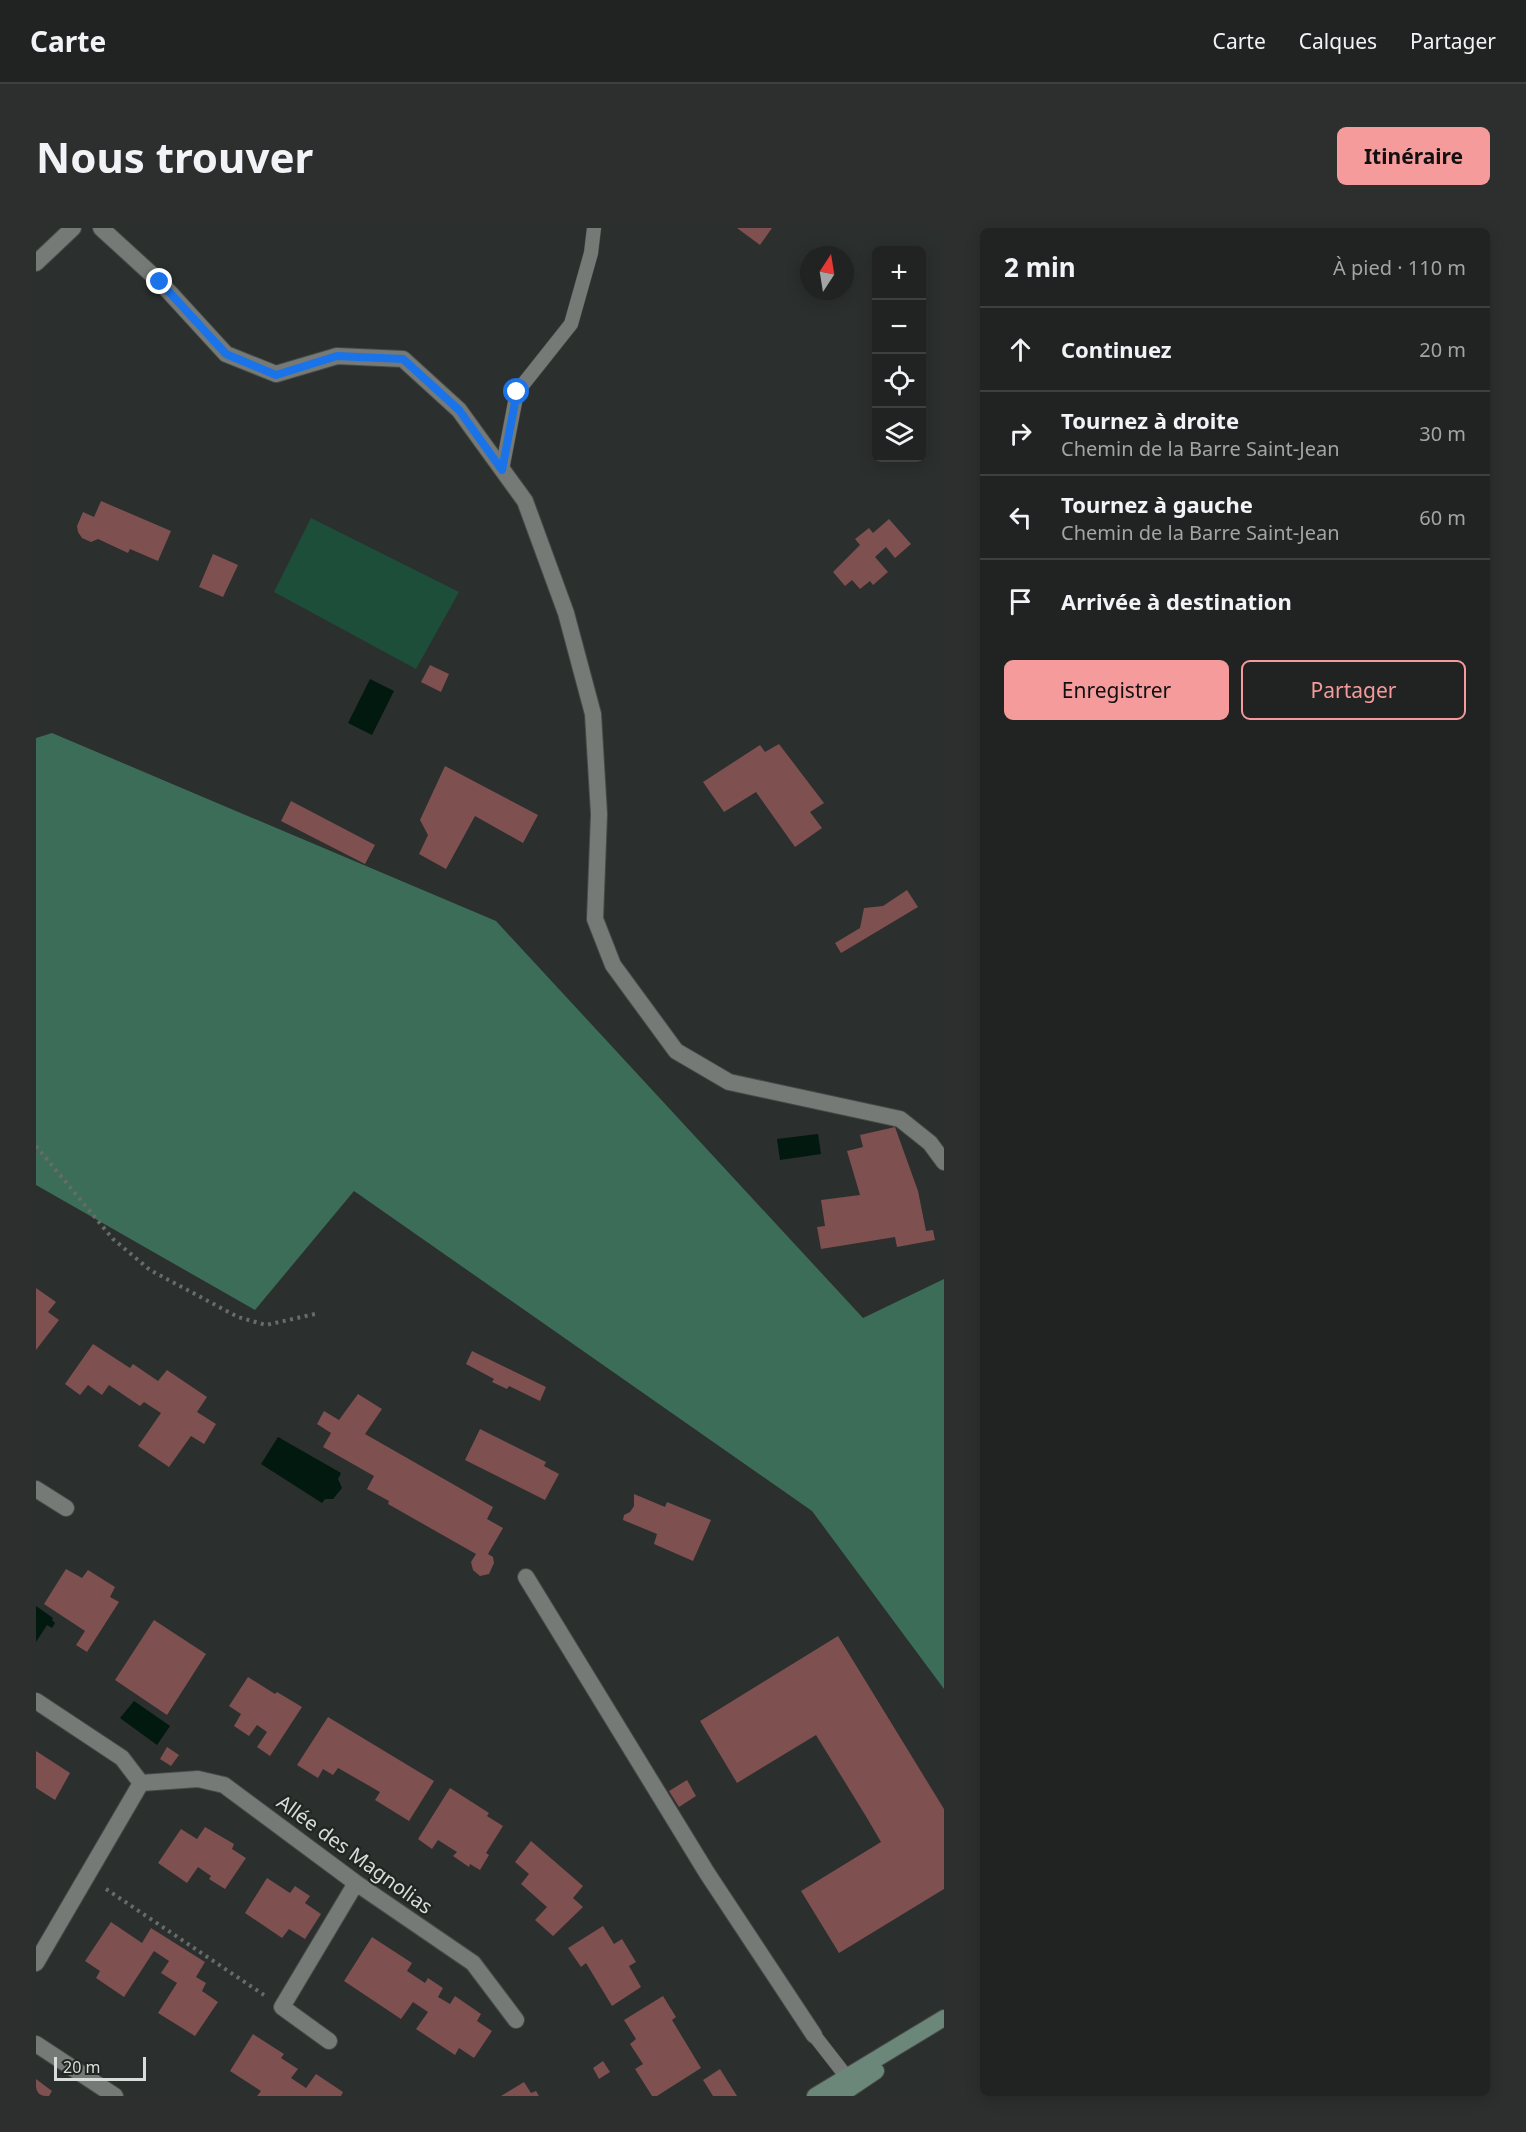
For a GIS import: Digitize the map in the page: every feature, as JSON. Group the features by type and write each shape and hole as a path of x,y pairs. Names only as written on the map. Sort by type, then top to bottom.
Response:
{"main road":[{"path":"839,2096 850,2082 944,2018"},
{"path":"815,2096 850,2082 944,2026"}],"street":[{"path":"36,263 73,228"},
{"path":"101,228 160,282 226,354 276,375 337,356 403,359 459,410 525,501 566,613 593,714 598,814 595,919 613,965 676,1051 729,1082 900,1119 930,1143 944,1162"},
{"path":"36,1489 66,1508"},
{"path":"526,1577 707,1873 814,2035"},
{"path":"36,1701 122,1758 141,1783 36,1963"},
{"name":"Allée des Magnolias","path":"141,1783 198,1779 224,1785 357,1883 473,1963 516,2020"},
{"path":"329,2041 282,2007 357,1883"},
{"path":"36,2044 115,2096"}],"lane":[{"path":"502,470 517,392 571,324 591,253 594,228"},
{"path":"814,2035 850,2082"}],"path":[{"path":"36,1146 113,1239 150,1270 238,1317 266,1325 315,1314"},
{"path":"87,1877 282,2007"}],"green space":[{"path":"311,518 459,592 416,669 274,592"},
{"path":"52,733 496,921 863,1318 944,1279 944,1689 812,1511 354,1191 255,1310 36,1185 36,738"}],"shaded area":[{"path":"370,679 394,691 372,735 348,723"},
{"path":"818,1134 821,1154 780,1160 777,1139"},
{"path":"278,1437 341,1473 338,1479 342,1488 333,1499 325,1499 322,1503 261,1464"},
{"path":"36,1606 53,1618 55,1623 52,1628 47,1625 36,1642"},
{"path":"134,1701 170,1726 157,1745 120,1718"}],"building":[{"path":"737,228 772,228 760,245"},
{"path":"101,501 171,531 158,561 130,549 128,553 98,539 91,542 82,538 77,526 83,512 94,517"},
{"path":"889,519 911,544 895,558 886,547 875,557 888,572 873,585 870,581 860,589 852,580 845,586 833,572 860,545 855,539 869,528 873,533"},
{"path":"213,554 238,565 223,597 199,587"},
{"path":"430,665 449,674 441,692 421,682"},
{"path":"779,744 824,803 810,812 822,828 795,847 756,792 724,812 703,782 760,745 765,752"},
{"path":"445,766 538,815 523,843 475,816 446,869 419,854 428,835 420,820"},
{"path":"291,801 375,845 365,864 281,821"},
{"path":"907,890 918,907 841,953 835,943 860,928 864,908 883,906"},
{"path":"895,1127 918,1191 926,1231 933,1230 935,1240 897,1247 895,1237 821,1249 817,1227 825,1226 821,1200 860,1195 847,1151 863,1147 860,1135"},
{"path":"36,1288 56,1302 48,1312 59,1320 36,1350"},
{"path":"93,1344 130,1368 133,1364 158,1381 167,1370 207,1397 197,1412 216,1424 204,1444 191,1436 169,1467 138,1446 161,1413 144,1402 140,1406 109,1385 102,1395 88,1385 80,1395 65,1384"},
{"path":"472,1351 546,1387 540,1401 509,1386 507,1389 492,1382 494,1379 466,1364"},
{"path":"358,1394 382,1409 365,1434 493,1507 487,1519 503,1528 488,1554 493,1557 494,1563 489,1574 480,1576 473,1570 471,1562 476,1554 388,1504 389,1501 367,1489 374,1476 323,1447 331,1433 317,1424 324,1411 339,1420"},
{"path":"480,1429 546,1462 544,1466 559,1474 545,1500 465,1460"},
{"path":"634,1494 665,1507 667,1502 711,1520 693,1561 654,1544 657,1534 623,1520 624,1515 634,1506"},
{"path":"66,1569 82,1578 88,1570 115,1587 110,1597 119,1602 87,1652 76,1645 85,1631 44,1604"},
{"path":"154,1620 206,1654 167,1715 115,1680"},
{"path":"838,1636 944,1809 944,1889 839,1953 801,1891 881,1842 867,1818 816,1735 737,1783 700,1721"},
{"path":"248,1677 302,1707 270,1756 257,1747 267,1732 257,1725 249,1736 234,1726 241,1714 229,1706"},
{"path":"328,1717 434,1781 409,1821 375,1800 380,1792 338,1768 333,1775 323,1769 318,1778 297,1765"},
{"path":"167,1747 179,1755 171,1766 160,1759"},
{"path":"36,1751 70,1773 55,1800 36,1788"},
{"path":"687,1780 696,1796 679,1807 669,1791"},
{"path":"450,1788 489,1813 487,1816 503,1826 486,1853 489,1855 480,1870 470,1864 469,1867 453,1856 457,1852 438,1840 432,1849 418,1839"},
{"path":"205,1827 234,1844 232,1849 246,1858 225,1889 209,1879 211,1876 198,1867 187,1883 158,1863 181,1829 197,1839"},
{"path":"531,1841 583,1886 573,1898 583,1907 553,1936 535,1920 547,1907 521,1884 529,1874 515,1862"},
{"path":"267,1878 290,1893 295,1886 310,1896 305,1903 321,1914 305,1939 289,1929 282,1938 245,1913"},
{"path":"111,1922 142,1943 151,1928 205,1962 196,1977 206,1983 202,1991 218,2002 195,2036 158,2013 177,1983 161,1973 169,1961 154,1951 124,1997 96,1978 100,1971 85,1961"},
{"path":"603,1926 614,1944 622,1939 636,1962 629,1966 641,1987 612,2006 586,1963 581,1967 568,1948"},
{"path":"372,1937 412,1963 407,1971 425,1983 428,1978 443,1988 438,1997 450,2004 455,1996 481,2014 477,2021 492,2031 474,2058 459,2048 455,2055 416,2029 428,2012 413,2002 401,2019 344,1981"},
{"path":"663,1996 676,2017 672,2020 701,2068 657,2096 652,2096 635,2069 643,2064 630,2044 636,2039 624,2020"},
{"path":"253,2034 284,2054 281,2058 298,2069 291,2078 306,2088 316,2074 343,2092 341,2096 257,2096 261,2091 230,2071"},
{"path":"603,2061 610,2072 599,2079 593,2068"},
{"path":"720,2069 737,2096 713,2096 703,2080"},
{"path":"36,2079 52,2091 49,2096 36,2096"},
{"path":"524,2082 531,2093 536,2091 539,2096 501,2096"}],"route":[{"path":"160,282 226,354 276,375 337,356 403,359 459,410 502,470 517,392"}]}
